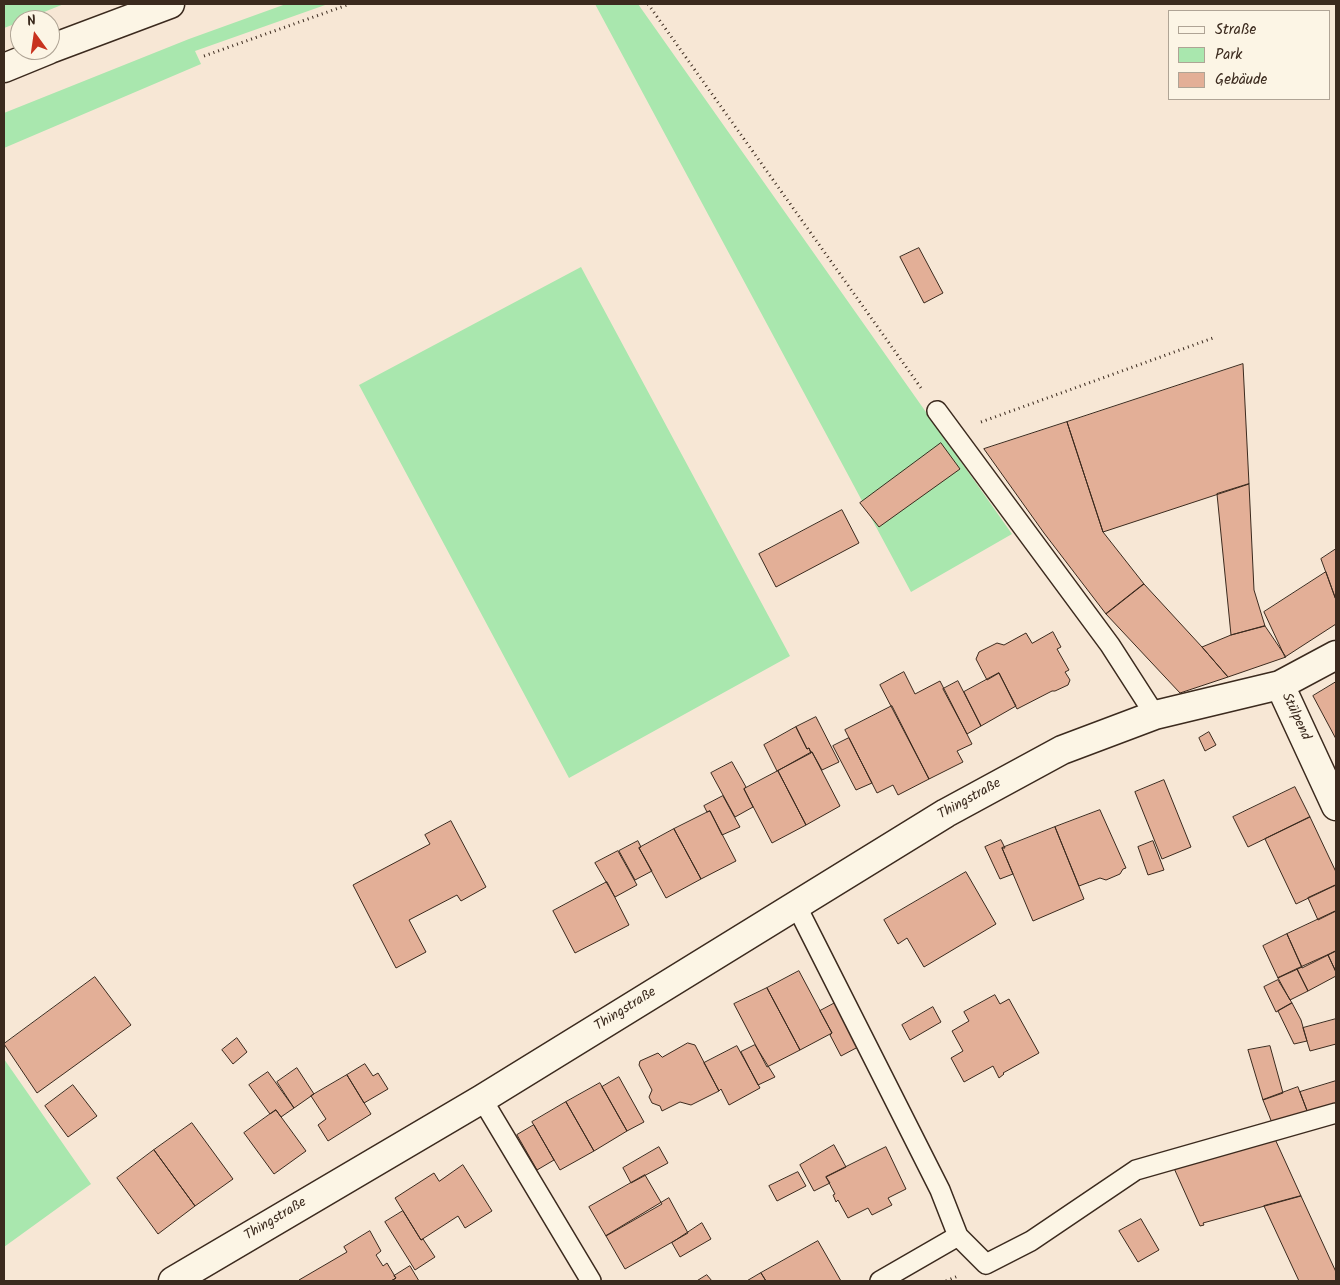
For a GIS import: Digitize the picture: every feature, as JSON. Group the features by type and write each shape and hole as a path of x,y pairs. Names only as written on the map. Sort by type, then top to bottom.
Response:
{"street":[{"path":"60,46 170,4"},
{"path":"4,68 24,60"},
{"name":"Stülpend","path":"1336,655 1280,685 1336,806"},
{"name":"Thingstraße","path":"173,1281 482,1099 946,813 1062,750 1154,715 1280,685"}],"lane":[{"path":"937,411 1110,645 1154,715"},
{"path":"796,905 940,1190 958,1236 986,1264 1031,1241 1136,1170 1336,1113"},
{"path":"482,1099 591,1281"},
{"path":"880,1281 958,1236"}],"path":[{"path":"204,56 350,4"},
{"path":"648,4 937,411"},
{"path":"952,432 1213,338"}],"green space":[{"path":"4,4 64,4 49,10 10,10 10,26 4,28"},
{"path":"286,4 328,4 195,51 201,64 4,148 4,113 189,39"},
{"path":"595,4 638,4 1012,534 911,592"},
{"path":"581,267 790,656 569,778 359,385"},
{"path":"4,1059 91,1184 4,1247"}],"building":[{"path":"919,248 943,293 924,303 900,257"},
{"path":"1243,364 1249,484 1103,532 1067,422"},
{"path":"1067,422 1103,532 1144,584 1106,614 1044,533 984,449"},
{"path":"941,443 960,469 879,527 860,503"},
{"path":"1249,484 1254,590 1265,626 1231,635 1217,494"},
{"path":"842,510 859,543 776,587 759,554"},
{"path":"1336,549 1336,600 1321,559"},
{"path":"1326,572 1336,600 1336,624 1285,657 1264,612"},
{"path":"1144,584 1228,677 1180,693 1106,614"},
{"path":"1265,626 1286,657 1228,677 1202,647 1231,635"},
{"path":"1053,632 1061,647 1057,649 1069,670 1065,672 1070,680 1068,685 1017,709 999,673 987,680 976,659 979,652 997,643 1004,645 1026,633 1032,643"},
{"path":"904,672 915,694 940,681 972,744 957,751 963,762 929,779 880,685"},
{"path":"999,673 1016,706 981,726 964,692"},
{"path":"958,681 981,726 967,734 943,689"},
{"path":"1336,682 1336,739 1313,696"},
{"path":"892,706 929,779 898,795 893,785 877,793 845,730"},
{"path":"816,717 839,762 822,770 812,752 809,748 807,749 796,727"},
{"path":"796,727 811,753 777,771 764,745"},
{"path":"1209,732 1216,745 1205,751 1199,738"},
{"path":"849,738 872,783 856,790 833,746"},
{"path":"812,752 840,806 806,825 778,771"},
{"path":"732,762 746,787 744,789 753,807 735,817 711,773"},
{"path":"778,771 806,825 772,843 744,789"},
{"path":"1164,780 1191,847 1162,859 1135,792"},
{"path":"1295,787 1310,817 1248,847 1233,817"},
{"path":"723,796 740,827 722,835 710,811 707,812 704,806"},
{"path":"1100,810 1126,868 1120,874 1106,880 1100,878 1079,886 1055,827"},
{"path":"710,811 736,861 701,879 674,829"},
{"path":"1310,817 1336,872 1336,885 1296,904 1265,839"},
{"path":"451,821 486,887 461,901 457,895 409,920 426,952 396,968 353,885 430,844 425,835"},
{"path":"1055,827 1084,899 1033,921 1002,848"},
{"path":"674,829 701,879 666,898 639,848"},
{"path":"1001,840 1005,848 1002,848 1013,874 1000,879 985,847"},
{"path":"638,841 641,847 639,848 652,871 635,880 619,851"},
{"path":"1153,841 1164,870 1148,875 1138,847"},
{"path":"618,851 637,885 615,897 595,863"},
{"path":"966,872 996,924 924,967 907,938 898,944 884,920"},
{"path":"607,882 629,925 575,953 553,911"},
{"path":"1336,885 1336,911 1318,920 1308,898"},
{"path":"1336,911 1336,951 1302,968 1287,934"},
{"path":"1287,934 1302,967 1278,978 1263,946"},
{"path":"1336,951 1336,972 1328,955"},
{"path":"1328,955 1336,976 1308,991 1297,969"},
{"path":"1297,969 1308,991 1290,1000 1278,978"},
{"path":"799,971 832,1033 800,1050 767,988"},
{"path":"95,977 131,1025 37,1093 4,1044"},
{"path":"1278,980 1292,1003 1276,1012 1264,987"},
{"path":"767,988 800,1050 767,1067 734,1004"},
{"path":"995,995 1000,1004 1009,999 1039,1053 1003,1073 999,1078 993,1066 964,1082 951,1058 963,1051 952,1031 969,1021 964,1012"},
{"path":"835,1003 858,1047 841,1056 830,1035 832,1033 820,1011"},
{"path":"1292,1003 1301,1020 1307,1041 1294,1044 1278,1011"},
{"path":"933,1007 941,1022 910,1040 902,1025"},
{"path":"1336,1019 1336,1044 1310,1051 1303,1028"},
{"path":"237,1038 247,1052 233,1064 222,1050"},
{"path":"688,1043 695,1045 719,1091 691,1105 680,1102 662,1111 660,1106 652,1103 649,1097 652,1090 639,1065 640,1061 658,1053 662,1057"},
{"path":"755,1045 775,1077 758,1085 741,1052"},
{"path":"737,1046 760,1088 729,1105 704,1063"},
{"path":"1270,1046 1283,1093 1263,1100 1248,1050"},
{"path":"365,1064 373,1076 378,1073 388,1089 364,1103 347,1075"},
{"path":"297,1068 314,1094 294,1108 277,1082"},
{"path":"268,1072 294,1108 281,1117 276,1110 270,1114 249,1085"},
{"path":"347,1075 371,1114 328,1141 318,1125 326,1119 311,1096"},
{"path":"619,1077 644,1122 627,1131 602,1087"},
{"path":"1336,1081 1336,1106 1309,1116 1300,1092"},
{"path":"600,1083 627,1131 594,1151 566,1102"},
{"path":"73,1085 97,1116 68,1137 45,1106"},
{"path":"1298,1087 1309,1116 1274,1128 1263,1100"},
{"path":"566,1102 594,1151 560,1170 532,1122"},
{"path":"276,1110 306,1151 274,1174 244,1133"},
{"path":"192,1123 233,1179 195,1206 154,1150"},
{"path":"534,1125 554,1160 537,1170 517,1135"},
{"path":"1275,1139 1301,1196 1203,1223 1204,1225 1200,1226 1173,1166"},
{"path":"834,1145 846,1167 826,1177 830,1183 814,1191 800,1165"},
{"path":"659,1147 668,1163 631,1183 623,1168"},
{"path":"886,1147 906,1189 888,1198 892,1205 872,1215 868,1208 848,1218 838,1200 836,1202 833,1195 835,1194 826,1177"},
{"path":"154,1150 195,1206 158,1234 117,1178"},
{"path":"463,1165 492,1211 465,1228 458,1216 421,1240 395,1198 434,1173 439,1181"},
{"path":"798,1172 806,1186 777,1201 769,1186"},
{"path":"645,1175 662,1204 606,1236 589,1207"},
{"path":"1301,1196 1336,1272 1336,1281 1299,1281 1264,1206"},
{"path":"669,1198 688,1233 625,1269 606,1236"},
{"path":"403,1211 421,1240 423,1239 435,1257 415,1270 385,1222"},
{"path":"1141,1219 1159,1250 1138,1262 1119,1231"},
{"path":"702,1223 711,1239 680,1257 672,1243"},
{"path":"370,1231 381,1251 376,1255 383,1266 387,1263 396,1278 391,1281 299,1280 347,1252 344,1247"},
{"path":"818,1241 841,1281 766,1281 761,1273"},
{"path":"410,1266 419,1281 391,1281 396,1278 394,1276"},
{"path":"761,1273 766,1281 747,1281"},
{"path":"707,1275 712,1281 697,1281"}]}
